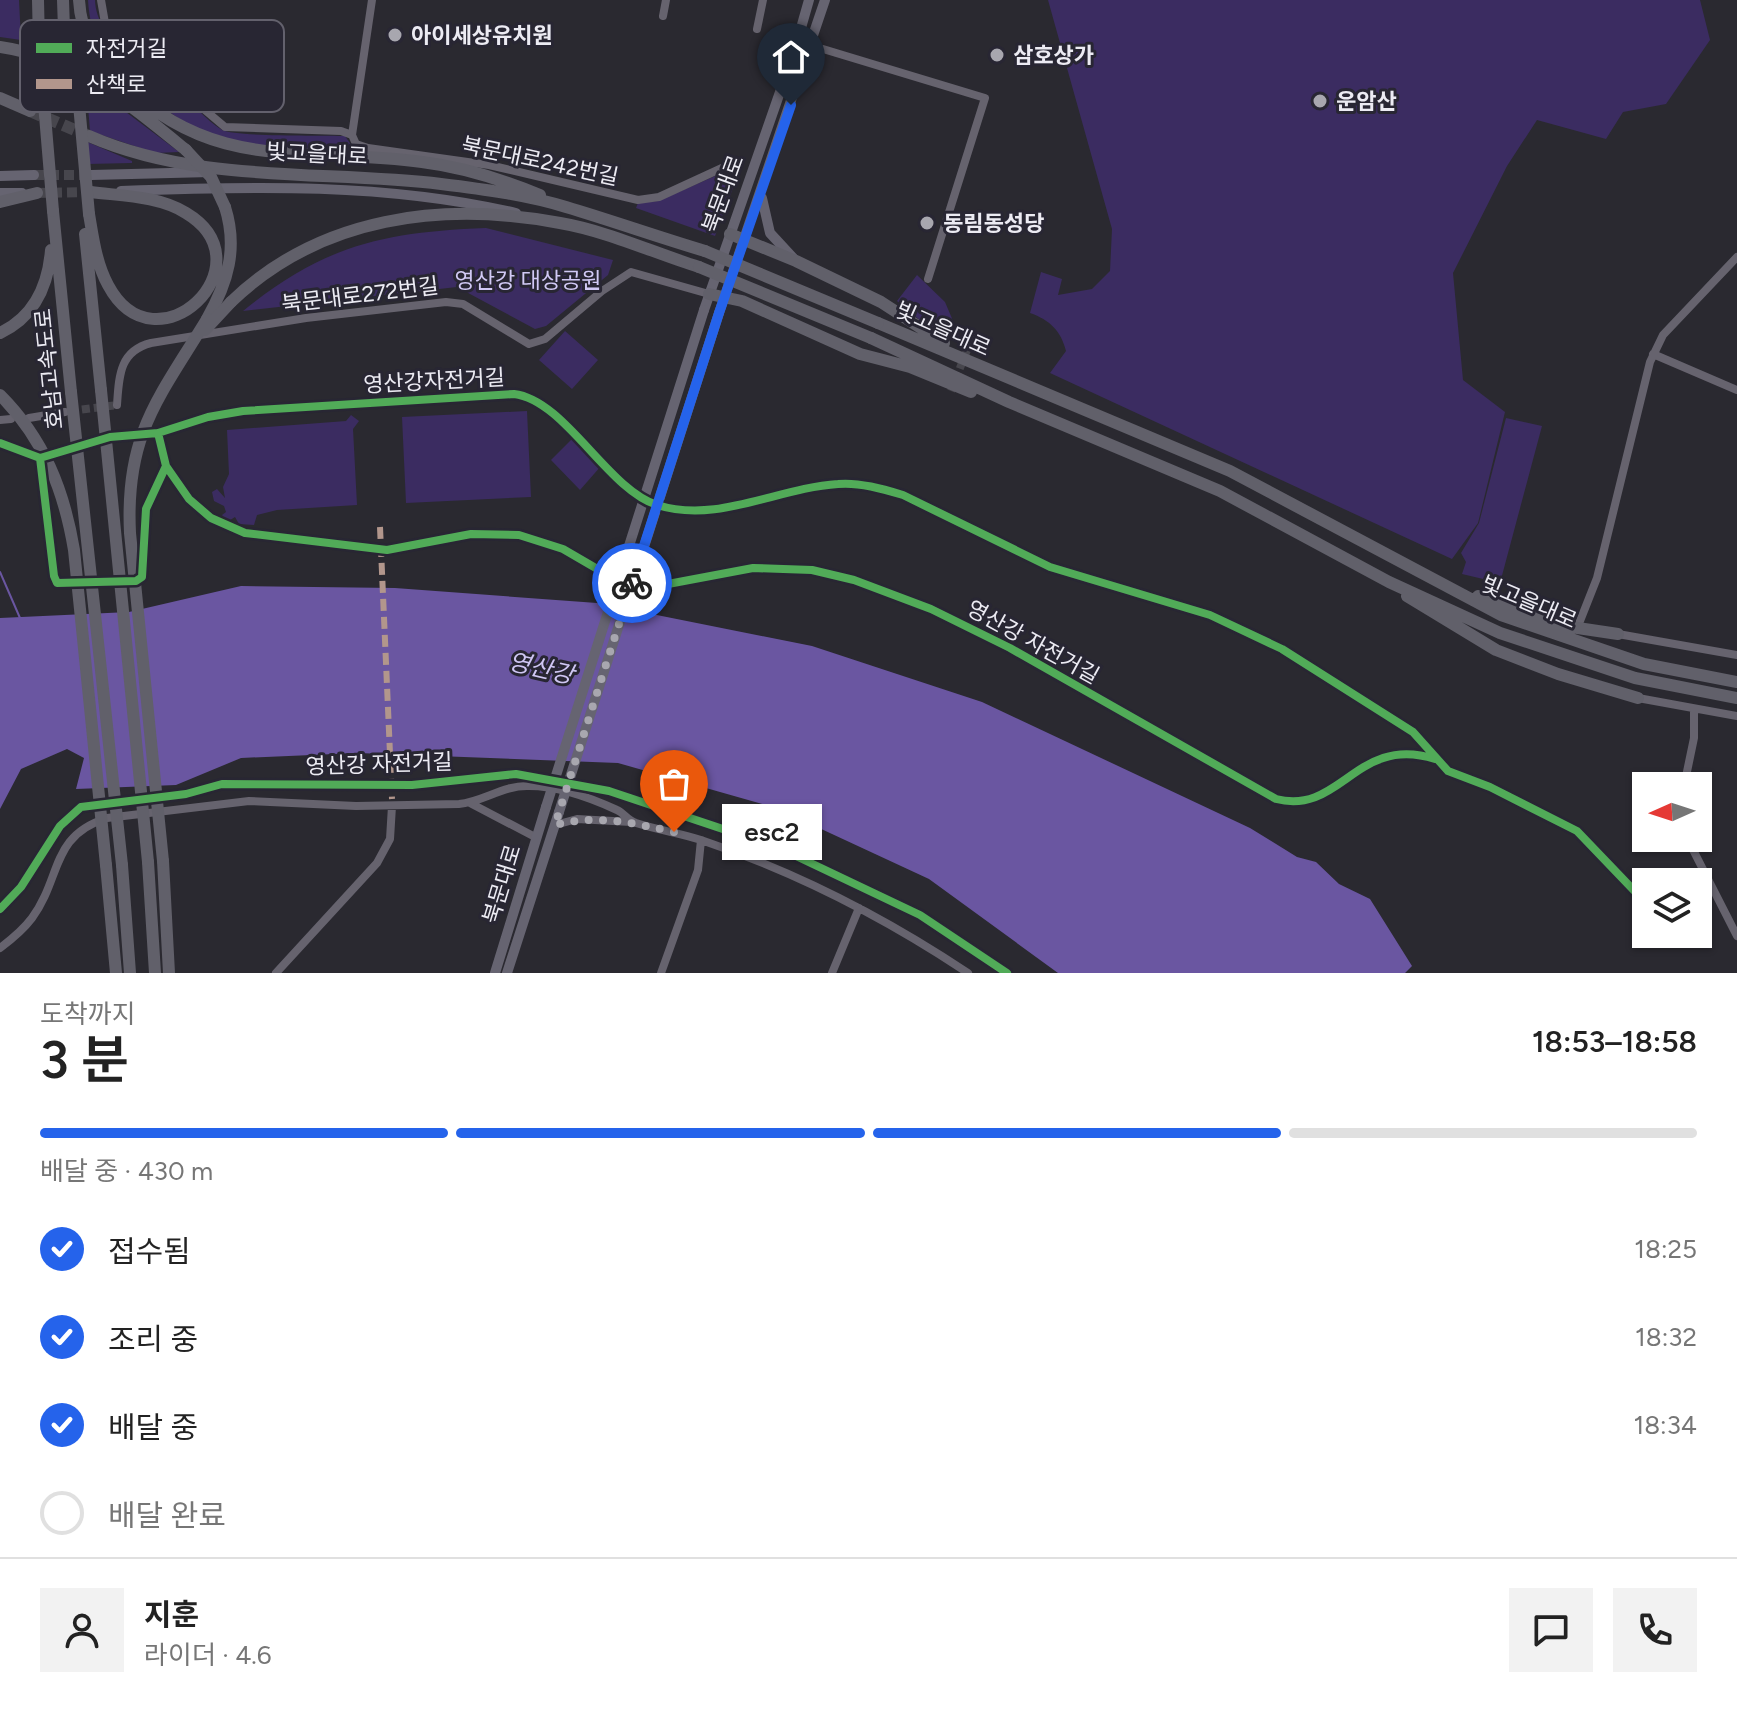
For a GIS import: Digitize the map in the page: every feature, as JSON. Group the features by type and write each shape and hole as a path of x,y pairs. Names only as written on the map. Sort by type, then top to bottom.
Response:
{"highway":[{"name":"호남고속도로","path":"38,0 38,20"},
{"path":"63,0 67,20"},
{"path":"69,20 70,0"},
{"path":"79,0 82,20"},
{"path":"0,47 20,51"},
{"path":"0,98 20,107"},
{"name":"호남고속도로","path":"45,112 71,392 122,865 130,973"},
{"path":"76,112 148,862 155,973"},
{"path":"135,112 186,150 211,177 225,207 231,259 220,297 148,415 130,480 131,546 163,861 169,973"},
{"path":"160,112 197,136 222,145 252,150 409,160 465,169 501,179 565,206"},
{"path":"89,136 149,159 245,171"},
{"name":"빛고을대로","path":"245,171 404,180 565,206 705,251 1017,384 1129,426 1230,471 1501,615 1583,646 1644,664 1737,682"},
{"path":"86,212 100,268 122,304 138,314 156,318 175,317 194,307 208,294 216,257 211,240 201,224 167,204 91,192"},
{"path":"0,202 37,193"},
{"path":"0,333 29,314 41,293 49,269 53,211"},
{"path":"192,344 231,302 295,254 383,220 458,213 562,223"},
{"name":"빛고을대로","path":"562,223 699,267 871,338 1009,402 1220,491 1389,582 1500,633 1573,660 1635,678 1737,698"},
{"path":"730,234 796,261 881,302 934,339 975,357 1017,384"},
{"path":"709,294 785,318 860,354 1009,402"},
{"path":"0,395 26,424 48,458 66,506 74,550 116,973"},
{"path":"1389,582 1417,604 1496,650 1558,674 1638,698"},
{"path":"1439,583 1571,627 1618,634"}],"main road":[{"name":"북문대로","path":"495,973 709,294 795,49 809,0"},
{"name":"북문대로","path":"507,973 719,313 825,0"},
{"name":"빛고을대로","path":"91,175 245,171"},
{"path":"0,176 34,175"},
{"name":"빛고을대로","path":"91,192 194,188 363,192 460,203 562,223"},
{"path":"762,190 763,211 770,233 796,261"},
{"path":"0,193 37,193"}],"street":[{"name":"북문대로242번길","path":"101,0 104,20"},
{"path":"352,135 372,0"},
{"path":"663,16 666,0"},
{"path":"757,29 763,0"},
{"path":"795,49 808,55 823,49 985,98 928,279"},
{"name":"북문대로242번길","path":"207,112 225,127 341,131 352,135 356,144 368,148 489,165 638,200 659,197 722,168"},
{"path":"1580,621 1597,578 1640,394 1653,354 1663,335 1737,257"},
{"name":"북문대로272번길","path":"117,405 118,379 125,359 140,345 306,318 446,302 463,304 529,344 545,339 602,291 631,272 709,294"},
{"path":"1653,354 1737,390"},
{"path":"29,418 65,412"},
{"path":"0,420 11,419"},
{"path":"1618,634 1737,655"},
{"path":"1638,698 1737,716"},
{"path":"1687,772 1694,738 1694,710"},
{"path":"0,948 33,917 73,835 88,824 150,811 249,801 392,806 470,803 499,790 537,786 614,808 632,822"},
{"path":"470,803 537,838"},
{"path":"276,973 377,863 390,839 392,806"},
{"path":"555,825 577,819 632,822 701,840 809,883 908,934 968,973"},
{"path":"661,973 698,870 701,840"},
{"path":"1694,852 1737,936"},
{"path":"832,973 859,908"}],"green space":[{"path":"0,0 19,0 20,40 0,37"},
{"path":"88,0 95,0 100,20 91,20"},
{"path":"1048,0 1700,0 1710,40 1666,104 1623,112 1606,139 1537,120 1507,166 1453,273 1463,380 1505,412 1478,523 1452,559 1050,373 1066,351 1054,327 1030,313 1041,272 1062,279 1058,295 1092,289 1110,271 1112,229"},
{"path":"88,112 126,112 179,152 155,153 90,131"},
{"path":"170,112 200,112 222,130 230,132 345,136 356,152 243,144 212,136"},
{"path":"85,141 132,161 132,163 87,164"},
{"path":"722,173 734,185 715,236 636,208 638,203 658,201"},
{"name":"영산강 대상공원","path":"486,228 613,260 608,275 546,326 535,329 457,287 243,311 301,271 357,246 416,233"},
{"path":"917,275 945,302 962,342 935,333 897,301"},
{"path":"565,331 598,360 572,389 539,360"},
{"path":"527,411 531,497 406,503 402,417"},
{"path":"351,415 359,421 353,429 357,505 277,510 257,515 254,525 239,524 235,517 227,522 222,515 226,512 224,506 214,501 212,492 217,489 225,498 223,487 229,474 227,430 346,421"},
{"path":"1506,418 1542,426 1500,583 1462,574 1466,562 1461,553 1479,523"},
{"path":"573,438 601,466 580,490 551,460"}],"water":[{"name":"영산강","path":"241,586 395,588 597,603 812,646 982,702 1250,828 1297,857 1316,862 1339,884 1370,899 1412,966 1405,973 1058,973 929,879 776,808 618,763 358,753 241,758 176,785 76,789 84,758 67,749 21,769 0,809 0,618 129,612"}],"waterway":[{"path":"0,572 20,618"}],"tunnel":[{"path":"32,112 89,136"},
{"path":"34,175 91,175"},
{"path":"37,193 91,192"},
{"path":"951,391 969,345"},
{"path":"70,411 117,405"}],"marked path":[{"path":"380,527 392,799"}],"cycle path":[{"name":"영산강자전거길","path":"0,443 40,458 110,437 158,433 208,417 243,411 514,394 533,400 551,412 621,482 657,505 680,510 725,508 838,484 887,490 1050,567 1210,615 1282,649 1413,732 1448,771 1490,787 1577,831 1632,888"},
{"name":"영산강 자전거길","path":"158,433 166,466 189,499 211,518 245,533 387,550 471,534 519,535 563,549 618,581 641,585 668,584 753,568 812,570 854,580 931,609 1010,648 1276,799 1298,801 1317,796 1386,757 1408,754 1435,759"},
{"path":"40,458 57,583 136,581 142,577 146,509 166,466"},
{"name":"영산강 자전거길","path":"0,909 21,887 60,826 81,807 186,794 222,784 412,785 516,774 609,791 777,847 920,915 1007,973"}],"way so far":[{"path":"632,583 555,825 577,819 604,819 674,832"}],"place":[{"name":"아이세상유치원","path":"395,35"},
{"name":"삼호상가","path":"997,55"},
{"name":"운암산","path":"1320,101"},
{"name":"동림동성당","path":"927,223"},
{"name":"esc2","path":"674,832"}],"route":[{"path":"632,583 719,313 791,105"}]}
